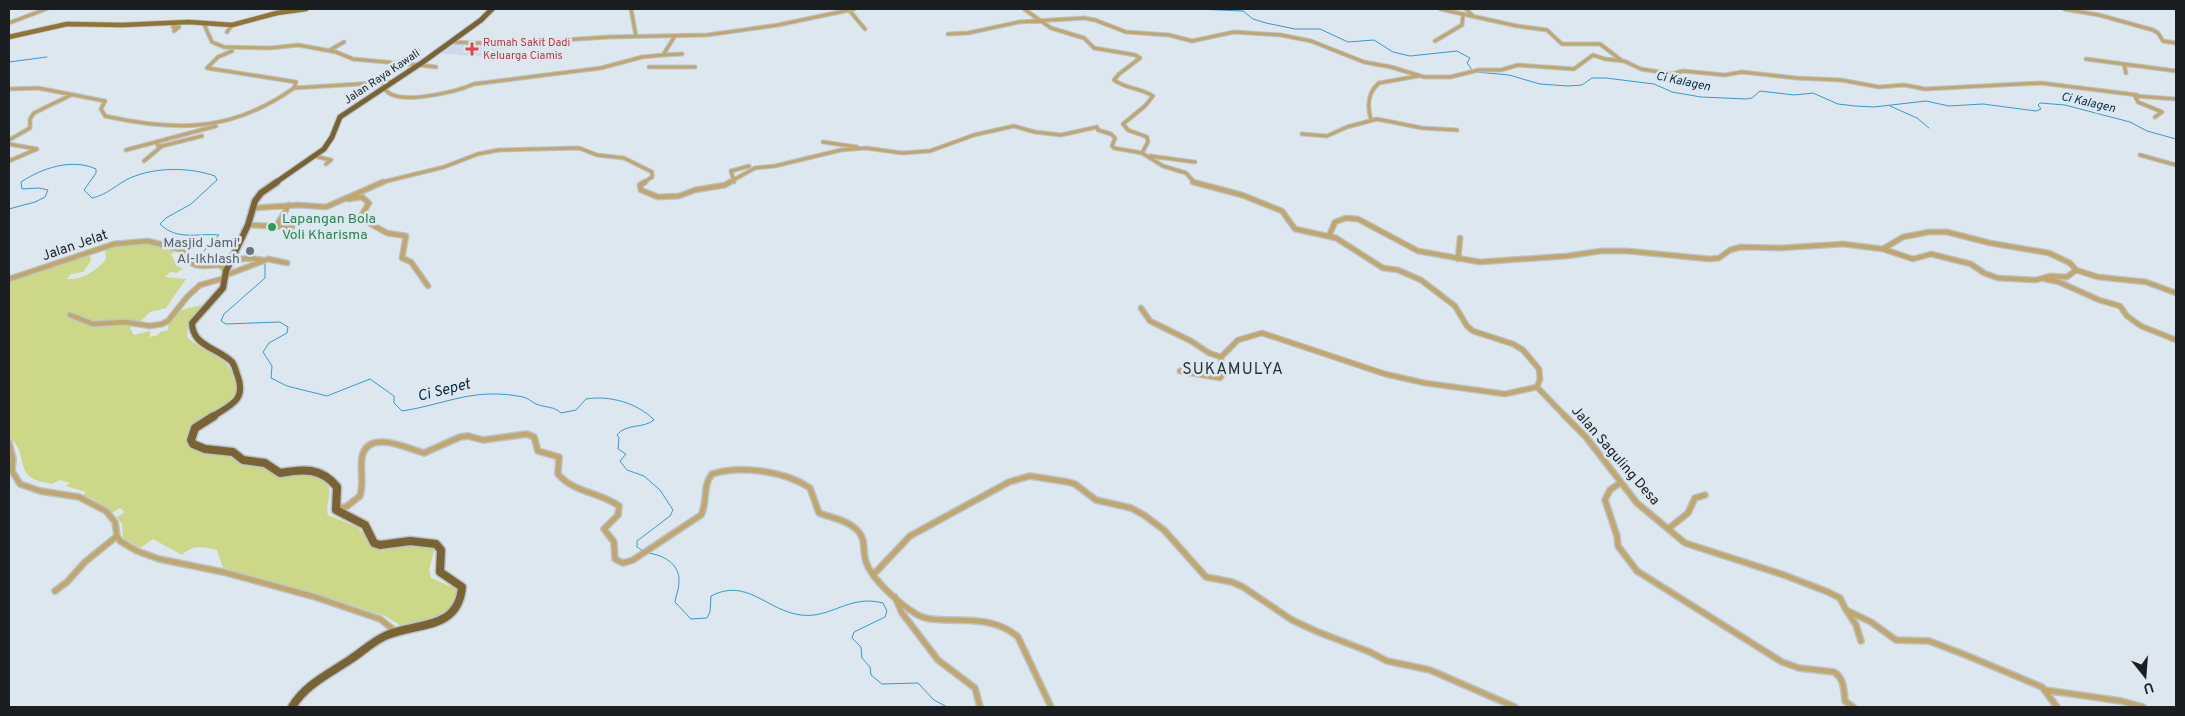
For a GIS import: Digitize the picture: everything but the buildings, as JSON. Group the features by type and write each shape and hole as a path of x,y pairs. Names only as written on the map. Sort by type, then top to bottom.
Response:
{"highway":[{"name":"Jalan Raya Kawali","path":"335,507 337,486 328,476 308,470 280,473 264,463 243,460 233,452 204,449 192,442 193,433 198,425 231,406 241,392 241,386 233,363 196,338 192,331 193,321 223,288 226,273 248,225 256,198 314,156 328,143 340,117 419,65 481,20 492,9"},
{"path":"292,707 313,684 381,638 395,632 420,628 446,618 461,598 462,587 438,572 438,560 441,550 436,544 410,541 374,543 369,528 341,514 335,507"}],"main road":[{"path":"9,37 63,24 122,25 177,22 232,25 277,12 306,9"}],"street":[{"path":"9,23 46,9"},
{"path":"631,9 636,36"},
{"path":"449,42 506,44 636,36 728,33 854,9"},
{"path":"1024,9 1040,22 1059,32 1084,38 1094,48 1135,55 1140,58 1127,70 1116,75 1114,80 1121,84 1144,90 1153,96 1149,104 1136,111 1123,124 1128,130 1147,137 1148,142 1144,154"},
{"path":"1440,9 1500,23 1546,30 1551,32 1557,41 1562,44 1600,44 1621,60 1640,69 1672,74 1683,71 1724,75 1740,72 1796,78 1841,80 1878,87 1904,86 1925,89 2032,83 2176,99"},
{"path":"1466,9 1474,17"},
{"path":"2064,9 2099,15 2153,30 2158,33 2163,41 2176,43"},
{"path":"847,10 861,22 865,29"},
{"path":"1435,41 1462,25 1464,15"},
{"path":"948,34 968,33 1019,22 1090,19 1126,32 1169,35 1194,42 1234,32 1279,34 1311,41 1339,51 1356,60 1391,67 1419,76"},
{"path":"174,31 179,28 173,27 177,22"},
{"path":"204,24 212,42 224,47 271,48 296,45 328,51 353,59 436,67"},
{"path":"226,32 232,25"},
{"path":"663,55 675,36"},
{"path":"328,51 344,42"},
{"path":"232,51 218,57 207,68 296,82 294,88"},
{"path":"402,64 418,51"},
{"path":"383,88 397,96 433,94 467,88 474,84 529,79 554,73 601,68 642,57 682,54"},
{"path":"1371,120 1368,107 1374,87 1379,83 1419,76 1450,77 1500,70 1518,65 1574,69 1591,55 1605,60 1621,60"},
{"path":"655,56 649,68 695,66"},
{"path":"2086,59 2176,70"},
{"path":"2124,65 2126,72"},
{"path":"1755,73 1758,81"},
{"path":"126,150 232,121 265,106 294,88 392,82"},
{"path":"9,89 38,88 105,100 101,110 102,114 131,123 172,126 220,124"},
{"path":"9,140 30,128 30,119 35,112 73,95"},
{"path":"2137,95 2134,96 2137,101 2162,112 2155,117"},
{"path":"1302,134 1327,136 1371,120 1384,120 1421,128 1457,130"},
{"path":"823,142 915,153 938,149 967,137 1014,126 1035,132 1061,134 1072,134 1095,127 1098,130 1112,134 1115,138 1112,146 1114,148 1195,162"},
{"path":"144,160 148,159 162,146 202,136"},
{"path":"157,142 158,146 162,146"},
{"path":"9,144 37,149 9,161"},
{"path":"253,208 289,205 324,207 379,183 444,167 478,154 498,150 579,148 597,155 629,160 652,172 652,177 640,187 641,190 652,196 679,196 734,182 755,168 775,166 841,150 866,148"},
{"path":"1144,154 1163,166 1186,173 1194,183 1242,194 1282,211 1295,229 1340,240 1382,268 1398,270 1421,280 1455,306 1473,331 1513,344 1523,350 1539,369 1540,379 1537,387 1505,394 1467,390 1385,374 1289,340 1262,333 1248,335 1235,342 1222,358 1222,375 1220,378 1180,371"},
{"path":"2140,155 2176,166"},
{"path":"314,156 331,160 326,164"},
{"path":"734,182 732,171 749,166"},
{"path":"342,200 363,198 369,204 360,218 387,232 405,236 402,258 411,262 428,286"},
{"path":"278,225 289,205"},
{"path":"1329,236 1334,222 1337,220 1358,219 1418,251 1458,259 1486,262 1609,251 1710,260 1719,258 1730,250 1741,247 1780,248 1829,244 1883,249 1913,260 1928,254 1970,264 1985,274 1998,278 2045,279 2059,282 2097,300 2120,306 2127,316 2138,324 2176,340"},
{"path":"248,225 292,227"},
{"path":"1883,249 1889,247 1900,238 1944,232 1991,243 2041,250 2071,263 2076,270 2098,277 2146,282 2176,293"},
{"path":"1458,259 1460,238"},
{"name":"Jalan Jelat","path":"9,279 114,244 148,240 183,250 187,261 193,266 220,265 226,273"},
{"path":"233,257 234,260 249,258 261,261"},
{"path":"70,315 92,324 125,322 150,326 162,324 168,321 187,297 200,285 226,273 246,269 261,261 272,259 287,263"},
{"path":"2045,279 2050,276 2067,277 2076,270"},
{"path":"1140,308 1150,321 1222,358"},
{"name":"Jalan Saguling Desa","path":"1537,387 1586,437 1637,503 1679,539 1691,546 1784,574 1828,592 1840,598 1846,610 1871,622 1899,641 1922,640 1936,643 2044,690 2058,707"},
{"path":"335,507 340,509 346,507 360,496 363,474 362,458 368,447 377,442 400,444 424,453 460,437 490,440 527,434 534,437 538,451 559,457 558,474 566,483 604,496 619,506 618,515 604,529 614,542 614,557 616,561 621,563 628,562 644,553 690,524 700,515 706,504 706,482 712,474 732,469 771,473 804,483 814,495 819,513 846,521 860,532 865,541 866,564 894,596 921,618 993,623 1012,630 1018,637 1051,707"},
{"path":"9,443 12,477 20,484 40,491 79,497 106,511 115,522 117,536 124,544 159,559 223,572 315,597 380,619 395,632"},
{"path":"874,574 910,536 1008,482 1030,476 1068,482 1078,486 1096,500 1130,508 1144,515 1164,530 1206,577 1232,582 1244,587 1292,620 1318,632 1387,660 1430,670 1515,707"},
{"path":"1620,483 1610,490 1605,500 1617,536 1617,542 1631,565 1648,579 1686,600 1782,662 1799,668 1834,672 1839,675 1843,684 1845,701 1853,707"},
{"path":"1668,529 1688,512 1695,498 1705,495"},
{"path":"56,590 117,536"},
{"path":"894,596 902,613 938,660 975,688 980,707"},
{"path":"1846,610 1856,625 1861,641"},
{"path":"2044,690 2121,701 2143,707"}],"shaded area":[{"name":"Rumah Sakit Dadi Keluarga Ciamis","path":"449,43 507,44 495,58 436,53"}],"green space":[{"path":"147,243 178,250 171,254 177,266 183,268 177,273 170,272 165,277 186,279 166,308 150,312 140,322 130,328 134,335 150,331 150,337 158,335 160,332 168,330 172,318 180,311 204,305 188,324 187,337 221,359 231,371 234,379 236,395 232,402 196,423 190,430 187,438 190,447 200,452 227,454 239,463 257,464 268,468 275,476 306,474 321,477 326,481 329,488 328,515 357,527 364,534 370,546 378,548 408,543 432,548 434,551 429,570 431,578 457,589 455,599 446,613 430,621 403,627 385,616 317,594 223,568 217,550 203,547 194,548 182,555 153,539 140,548 123,538 122,524 117,517 125,512 120,508 112,513 93,499 83,495 86,492 66,486 70,483 60,480 52,484 29,476 23,466 17,446 9,438 9,281 90,255 91,261 83,272 71,274 67,279 78,278 89,274 106,259 105,249 115,245"}],"waterway":[{"name":"Ci Kalagen","path":"1196,9 1243,11 1253,19 1266,23 1295,29 1320,29 1348,42 1374,40 1393,52 1410,56 1457,51 1470,58 1467,63 1473,71"},
{"path":"9,62 47,57"},
{"name":"Ci Kalagen","path":"1476,72 1509,75 1540,84 1568,86 1582,85 1592,78 1606,78 1654,84 1672,92 1701,97 1746,99 1752,98 1760,91 1794,95 1813,93 1838,104 1855,106 1874,107 1926,101 1949,106 1983,104 2036,111 2041,109 2038,105 2040,103 2065,105 2130,122 2147,131 2176,139"},
{"path":"1890,106 1917,118 1929,128"},
{"name":"Ci Sepet","path":"9,209 35,202 45,197 48,190 39,188 22,189 21,182 57,166 77,164 96,169 96,173 84,190 92,198 140,174 161,170 205,173 215,176 217,180 191,204 166,218 160,224 173,233 219,235 200,255 203,260 227,262"},
{"name":"Ci Sepet","path":"238,262 254,261"},
{"name":"Ci Sepet","path":"265,263 265,278 224,314 221,321 226,324 280,322 288,327 287,333 269,343 263,352 272,366 271,378 287,386 327,396 370,379 394,396 394,403 402,411 475,395 506,394 523,397 536,404 553,408 561,413 576,410 586,399 604,398 632,405 647,414 654,420 650,423 625,429 617,435 619,438 618,449 626,454 620,461 627,470 644,476 660,490 673,510 670,516 637,541 637,547 643,551"},
{"name":"Ci Sepet","path":"646,553 664,558 677,570 679,587 675,602 691,619 707,618 710,612 711,596 724,591 735,590 757,597 778,608 801,615 822,614 860,602 883,603 887,611 885,617 854,632 852,638 861,647 862,658 870,667 871,675 882,684 918,683 934,700 947,707"}],"place":[{"name":"Rumah Sakit Dadi Keluarga Ciamis","path":"472,49"},
{"name":"Lapangan Bola Voli Kharisma","path":"272,227"},
{"name":"Masjid Jami' Al-Ikhlash","path":"250,251"}],"district":[{"name":"SUKAMULYA","path":"1233,370"}]}
